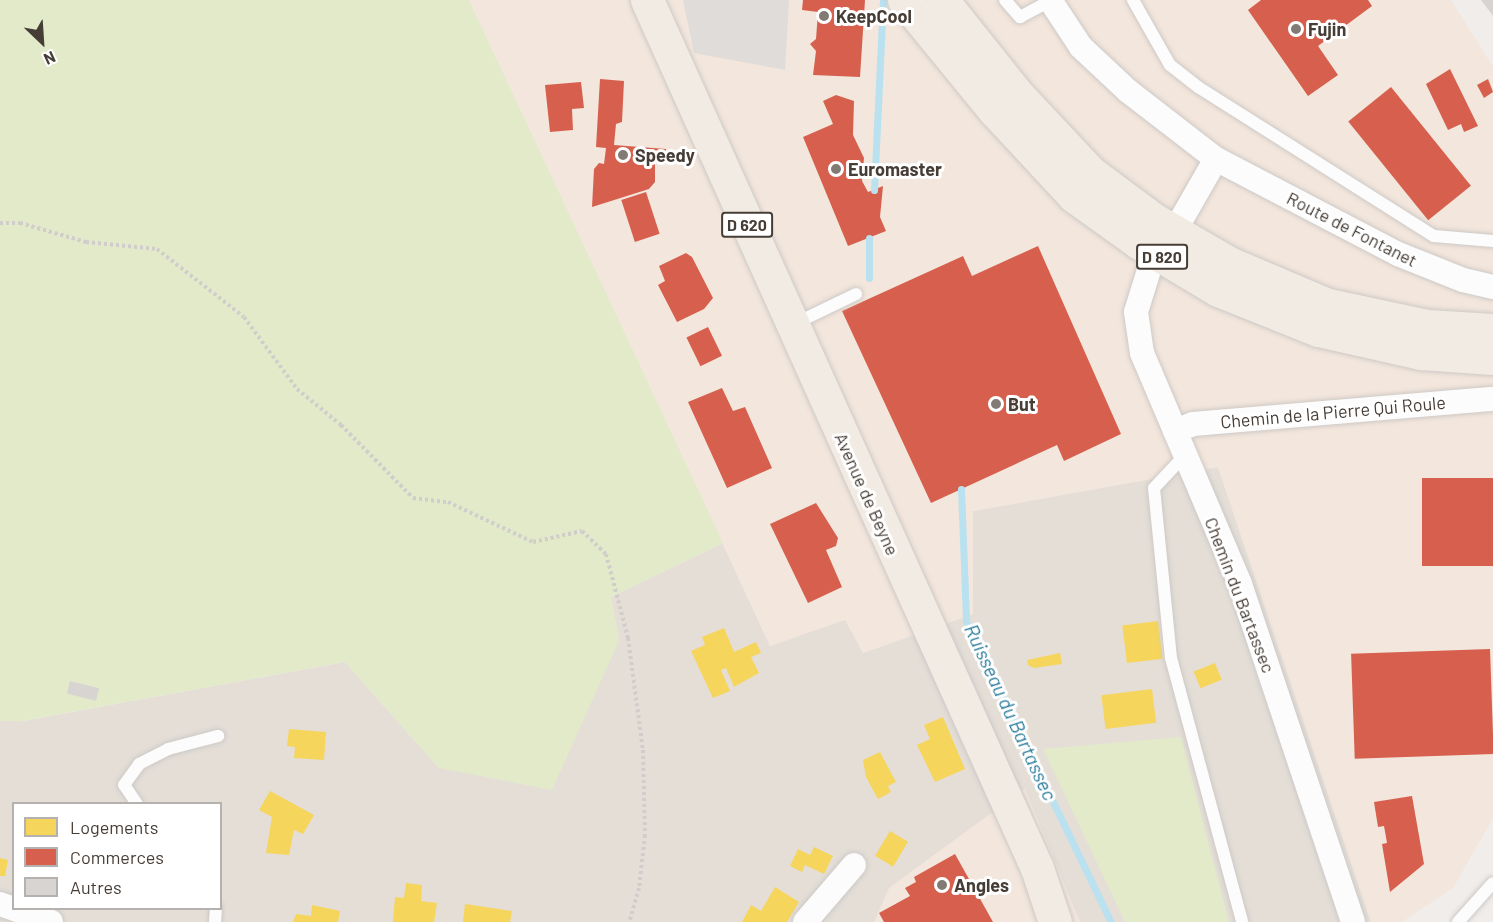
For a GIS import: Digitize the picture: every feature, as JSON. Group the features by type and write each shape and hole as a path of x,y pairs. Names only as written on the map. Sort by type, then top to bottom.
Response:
{"main road":[{"name":"Avenue de Beyne","path":"647,0 678,66 790,326 1037,868 1055,922"},
{"name":"Avenue de Beyne","path":"669,0 678,66"},
{"name":"D 820","path":"921,4 1017,94 1090,172 1153,219 1231,264 1328,305 1427,326 1493,330"},
{"name":"D 820","path":"921,4 995,111 1074,196 1138,242 1218,291 1318,330 1421,353 1493,358"}],"street":[{"name":"Route de Fontanet","path":"1051,0 1081,47 1128,91 1216,159 1398,254 1463,280 1493,287"},
{"path":"1181,220 1216,159"},
{"name":"Chemin du Bartassec","path":"1149,270 1136,312 1142,353 1240,584 1353,922"},
{"name":"Chemin de la Pierre Qui Roule","path":"1174,431 1193,424 1493,399"},
{"path":"805,922 854,865"},
{"path":"17,910 51,922"}],"lane":[{"path":"1005,0 1020,17 1051,0"},
{"path":"1133,0 1170,64 1198,87 1434,236 1493,240"},
{"path":"790,326 856,294"},
{"path":"1185,454 1154,488 1171,658 1242,922"},
{"path":"136,802 124,785 139,764 168,749 218,736"},
{"path":"1458,922 1493,884"}],"path":[{"path":"0,224 20,224 86,242 157,249 244,317 297,389 341,425 413,498 448,502 533,542 582,531 606,554 628,638 643,750 645,836 639,888 629,922"}],"shaded area":[{"path":"469,0 1451,0 1493,67 1493,818 1453,888 1402,922 1371,922 1218,467 973,511 973,614 863,653 845,620 770,646"},
{"path":"683,0 789,0 785,70 694,53"},
{"path":"1218,467 1371,922 0,922 0,721 23,721 345,662 439,768 619,641 611,597 723,543 770,646 846,619 863,653 973,614 973,511"},
{"path":"1025,788 1080,922 874,922 889,888"}],"green space":[{"path":"0,0 469,0 723,543 611,597 619,641 552,790 439,768 345,662 22,721 0,721"},
{"path":"1181,737 1229,922 1125,922 1043,749"}],"building: Logements":[{"path":"1158,621 1163,659 1127,663 1122,625"},
{"path":"724,628 734,652 756,642 761,653 751,657 759,673 734,687 726,668 721,670 730,691 713,698 691,651 705,645 702,637"},
{"path":"1060,653 1062,664 1034,668 1028,665 1027,660"},
{"path":"1215,663 1222,680 1200,688 1194,672"},
{"path":"1152,689 1156,723 1106,729 1101,695"},
{"path":"943,717 965,769 935,782 917,745 930,739 924,725"},
{"path":"289,729 326,732 324,760 294,758 295,747 287,746"},
{"path":"880,752 896,782 888,786 891,792 878,799 866,777 863,760"},
{"path":"270,791 314,815 303,834 294,830 289,855 266,853 272,817 259,810"},
{"path":"890,831 908,842 893,867 875,856"},
{"path":"814,847 833,856 824,874 805,865 802,872 790,866 798,849 810,855"},
{"path":"0,858 8,860 5,876 0,876"},
{"path":"406,883 422,885 421,901 437,903 434,922 393,922 395,897 404,898"},
{"path":"775,887 799,902 787,922 742,922 751,905 761,911"},
{"path":"465,904 512,911 510,922 463,922"},
{"path":"312,905 340,911 338,922 293,922 296,914 311,916"}],"building: Commerces":[{"path":"803,0 865,0 860,77 813,75 816,51 810,44 816,39 818,12 802,10"},
{"path":"1261,0 1368,0 1372,6 1318,46 1338,75 1308,96 1248,10"},
{"path":"1450,69 1478,126 1464,132 1461,124 1448,130 1426,84"},
{"path":"600,79 624,81 622,122 616,124 614,145 666,149 666,164 655,163 655,182 649,189 592,207 594,169 599,163 604,164 606,148 596,147"},
{"path":"1488,79 1493,92 1484,98 1477,85"},
{"path":"581,82 584,108 572,109 573,130 550,132 545,85"},
{"path":"1391,87 1471,186 1428,220 1348,122"},
{"path":"836,95 854,101 853,135 864,158 862,181 868,192 883,186 880,217 886,231 848,246 803,137 833,124 823,101"},
{"path":"646,192 660,234 635,242 621,200"},
{"name":"But","path":"1038,246 1121,434 1064,461 1057,445 931,503 842,311 963,256 972,276"},
{"path":"686,253 692,257 713,298 704,309 677,322 658,285 665,281 659,266"},
{"path":"708,327 722,356 700,366 686,338"},
{"path":"722,388 733,411 745,407 772,468 727,488 688,402"},
{"path":"1422,478 1493,478 1493,566 1422,566"},
{"path":"816,503 838,538 836,546 826,550 842,587 808,603 770,524"},
{"path":"1490,649 1493,754 1355,759 1351,654"},
{"path":"1412,796 1424,864 1390,892 1382,844 1387,843 1384,826 1378,827 1374,802"},
{"name":"Angles","path":"955,854 993,922 884,922 879,913 910,896 905,888 916,882 914,877"}],"building: Autres":[{"path":"1481,0 1493,0 1493,16"},
{"path":"70,681 99,688 96,701 67,694"}],"waterway":[{"name":"Ruisseau du Bartassec","path":"874,190 883,0"},
{"name":"Ruisseau du Bartassec","path":"869,238 869,278"},
{"name":"Ruisseau du Bartassec","path":"961,489 966,621 1111,922"}],"place":[{"name":"KeepCool","path":"824,16"},
{"name":"Fujin","path":"1296,29"},
{"name":"Speedy","path":"623,155"},
{"name":"Euromaster","path":"836,169"},
{"name":"But","path":"996,404"},
{"name":"Angles","path":"942,885"}]}
